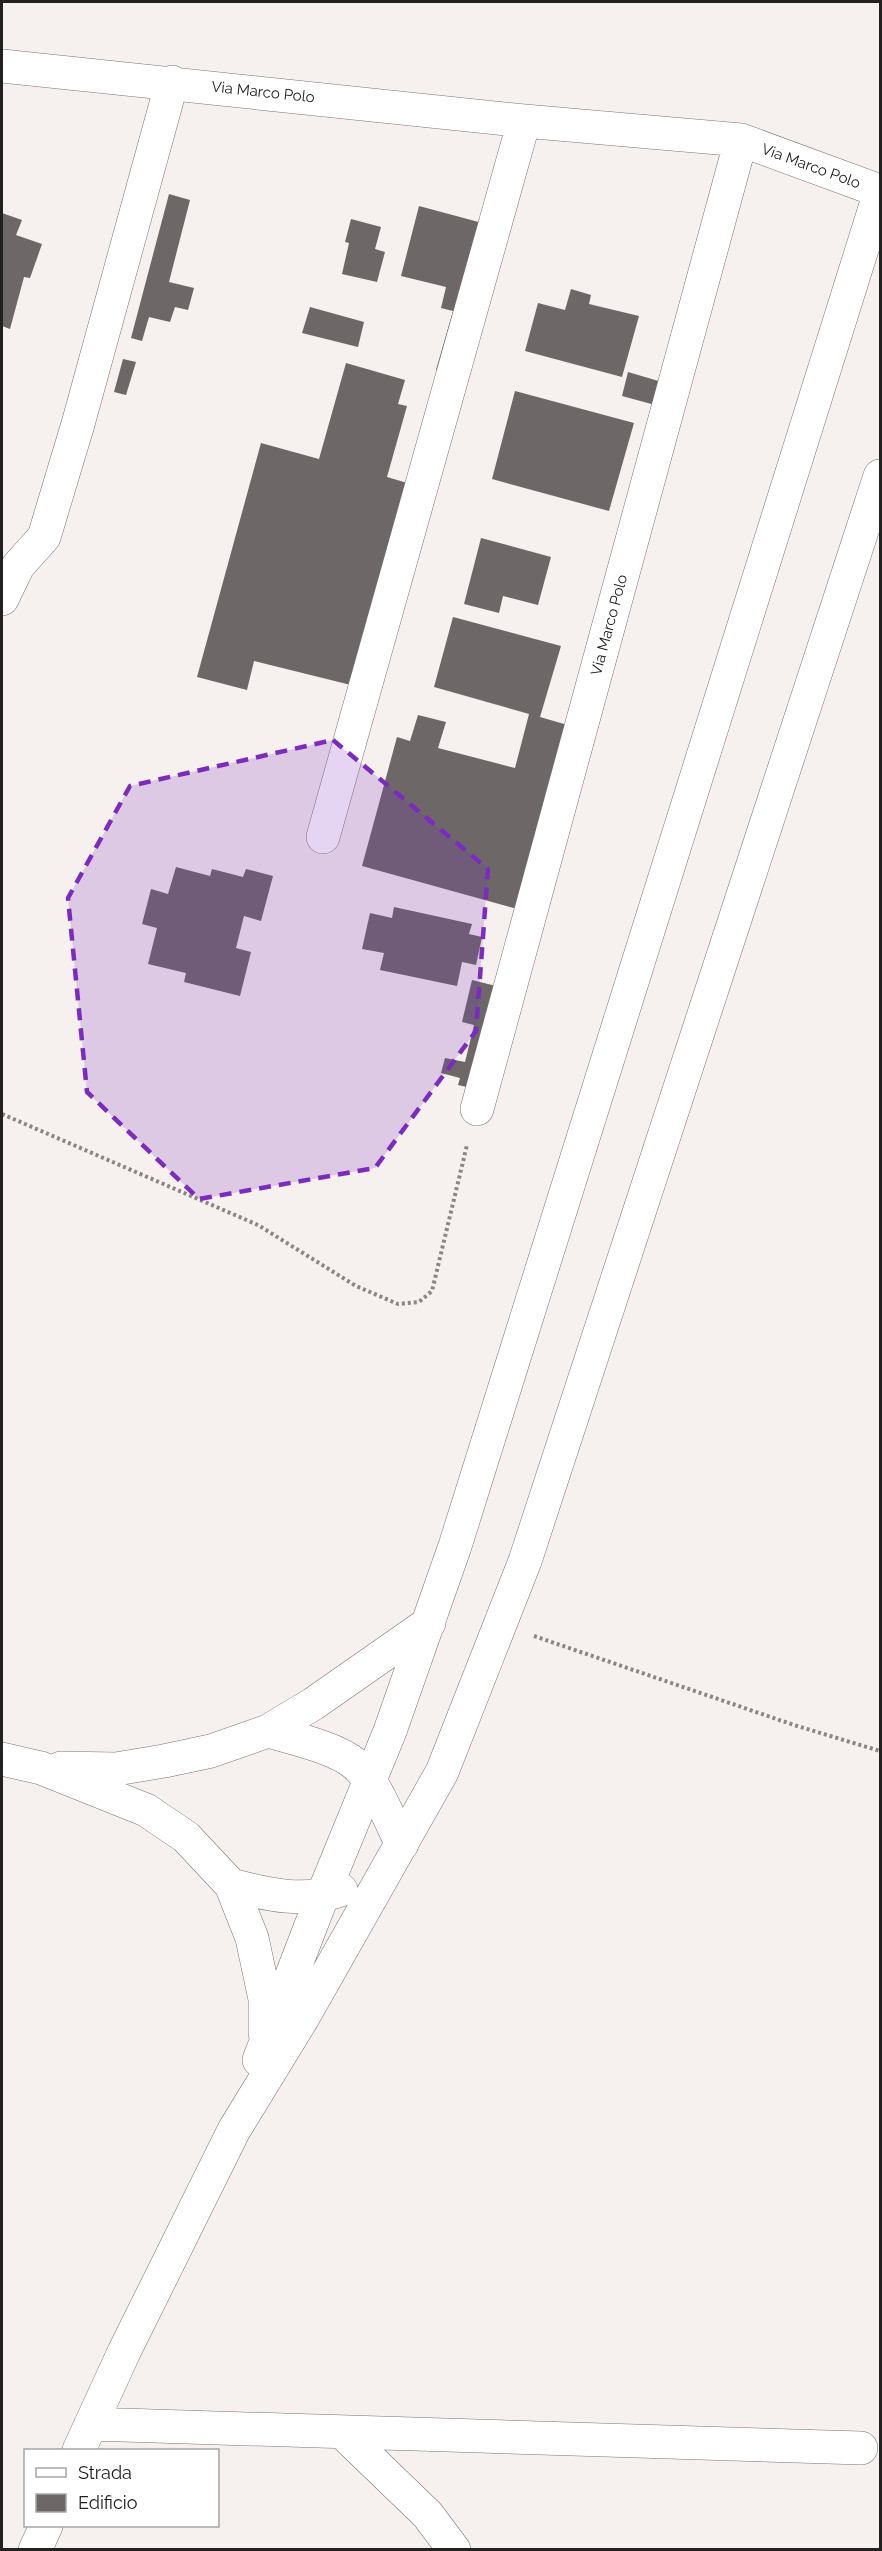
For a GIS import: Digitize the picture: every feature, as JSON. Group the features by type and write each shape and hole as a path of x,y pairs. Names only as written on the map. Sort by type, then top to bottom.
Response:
{"street":[{"name":"Via Marco Polo","path":"2,66 172,82 524,121 741,140 880,192"},
{"path":"2,598 18,566 44,537 78,424 172,82"},
{"path":"323,837 524,121"},
{"name":"Via Marco Polo","path":"477,1109 741,140"},
{"path":"234,2130 322,1897 370,1783 455,1546 880,192"},
{"path":"861,2448 342,2432 85,2437 124,2352 234,2130 303,2019 442,1772 525,1561 566,1428 880,476"},
{"path":"41,1768 116,1768 164,1761 211,1751 268,1731 313,1704 429,1623"},
{"path":"268,1731 315,1745 354,1763 370,1783 402,1844"},
{"path":"2,1759 41,1768 146,1810 186,1837 231,1885 255,1948 265,1999 265,2043"},
{"path":"231,1885 274,1896 322,1897 384,1875"},
{"path":"342,2432 428,2515 454,2550"},
{"path":"35,2550 46,2527"}],"path":[{"path":"2,1114 258,1225 356,1286 398,1305 419,1302 432,1291 477,1109"},
{"path":"501,1625 794,1725 880,1751"}],"highlighted area":[{"path":"333,740 488,869 476,1031 375,1168 199,1199 87,1092 68,898 130,786"}],"building":[{"path":"169,194 190,200 169,282 194,288 188,310 175,307 170,322 149,317 142,341 131,338"},
{"path":"419,206 486,224 446,372 436,370 453,311 441,308 446,287 401,276"},
{"path":"2,213 22,220 16,235 42,244 30,278 24,277 10,329 2,326"},
{"path":"351,219 381,227 375,249 385,252 377,282 342,274 349,243 345,242"},
{"path":"571,289 591,295 589,304 639,316 622,377 525,351 538,303 565,310"},
{"path":"310,307 364,322 358,347 302,333"},
{"path":"123,359 136,362 126,395 114,392"},
{"path":"346,363 405,380 398,404 407,406 387,477 414,485 359,687 254,661 247,690 197,677 261,443 319,459"},
{"path":"628,372 662,382 655,405 622,396"},
{"path":"515,391 634,423 609,511 492,479"},
{"path":"481,538 551,557 538,605 503,596 499,613 464,604"},
{"path":"453,617 561,646 540,717 571,726 521,910 362,866 397,737 410,741 418,715 446,722 438,748 515,768 529,714 434,687"},
{"path":"176,867 210,876 212,869 243,877 246,869 273,876 261,921 244,916 236,948 251,952 240,996 184,982 186,973 148,964 157,928 142,924 151,889 168,894"},
{"path":"394,907 472,924 469,934 482,937 476,965 462,962 457,986 380,970 384,953 362,949 370,913 392,918"},
{"path":"472,980 500,987 476,1089 458,1085 460,1078 441,1073 445,1058 465,1062 474,1025 462,1022"}]}
